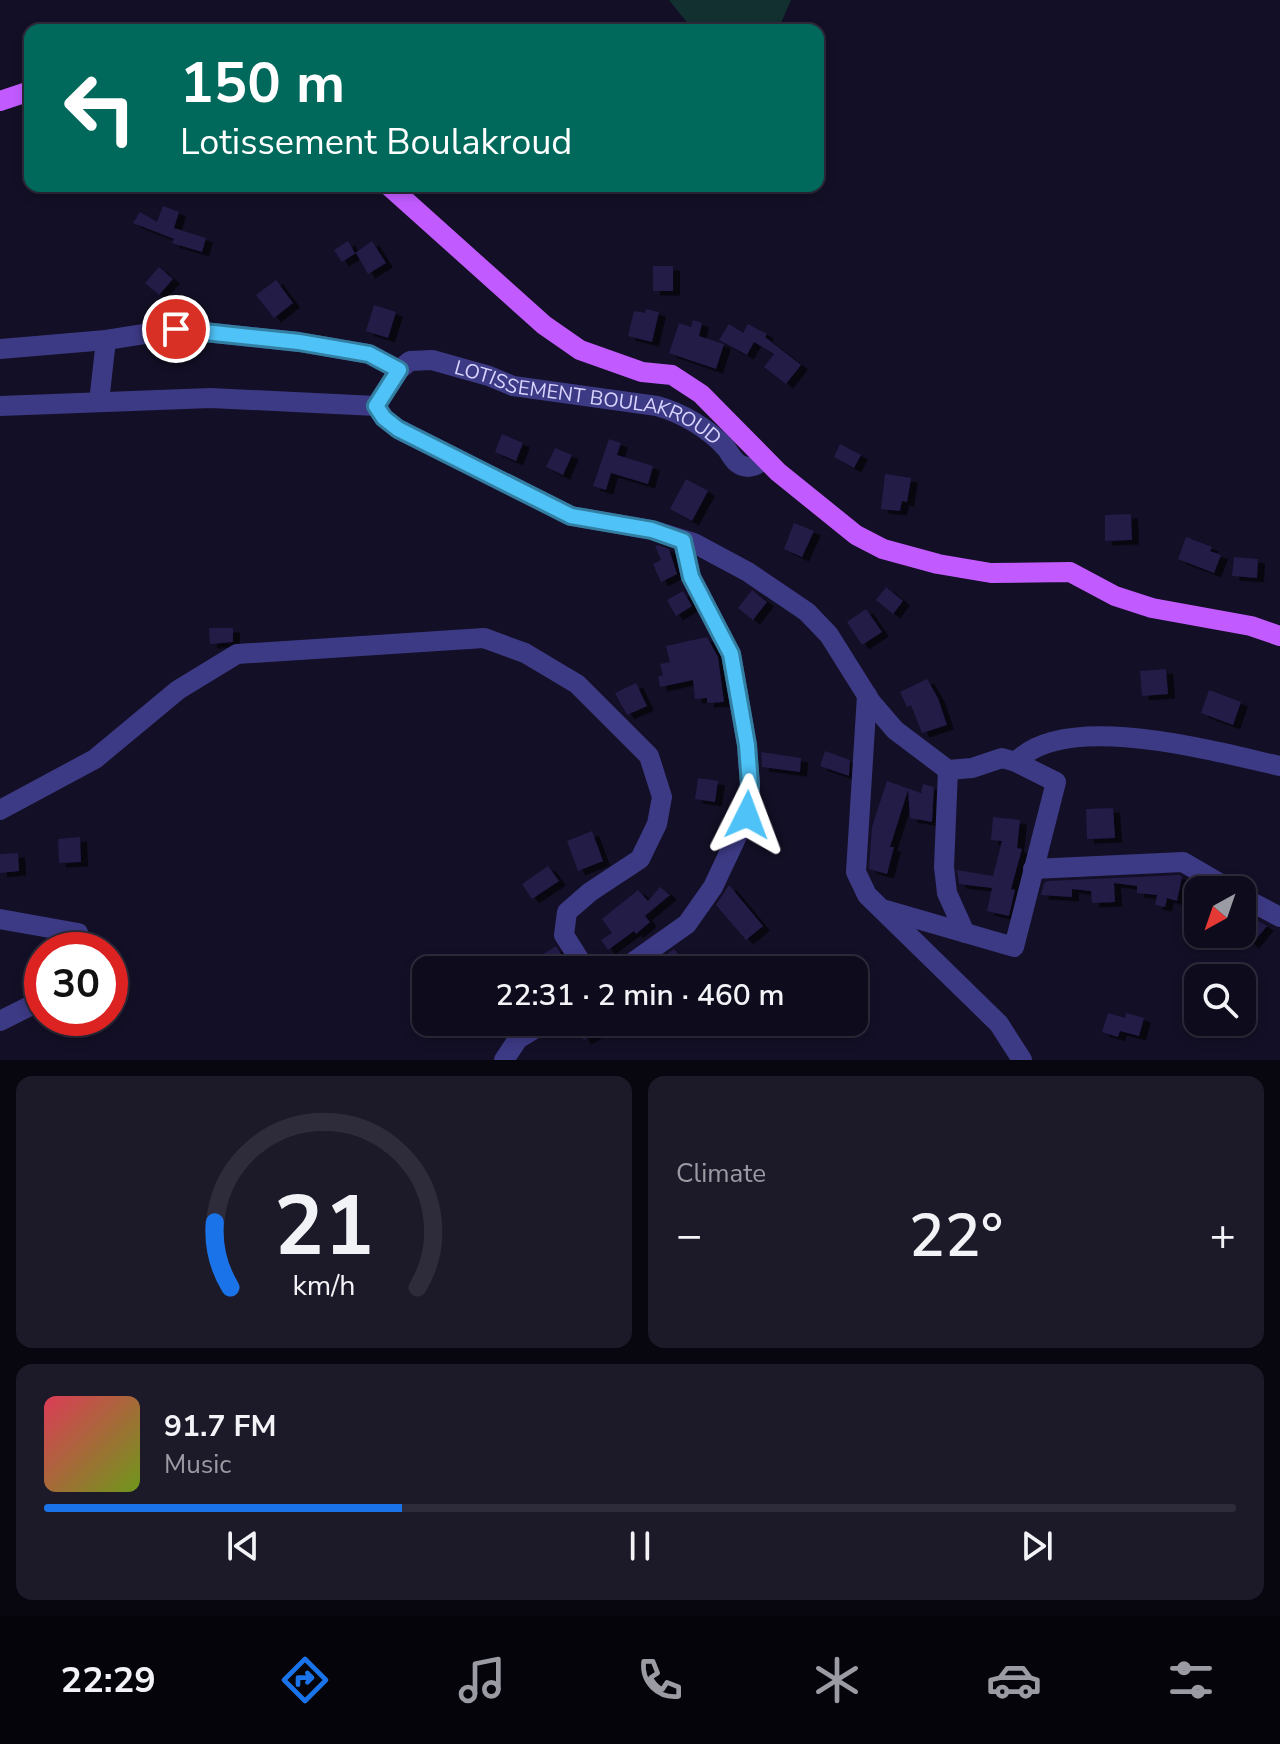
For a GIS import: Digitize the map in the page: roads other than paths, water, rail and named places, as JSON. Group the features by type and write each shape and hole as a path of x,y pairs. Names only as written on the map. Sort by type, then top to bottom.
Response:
{"main road":[{"path":"0,101 24,93"},
{"path":"396,192 544,325 580,350 642,372 672,375 701,394 765,459 856,535 883,549 938,564 991,573 1070,572 1115,596 1152,608 1251,626 1280,636"}],"street":[{"path":"0,349 106,340 176,329 299,342 369,354 399,370 376,406"},
{"path":"99,402 106,340"},
{"name":"LOTISSEMENT BOULAKROUD","path":"399,370 410,361 432,360 513,386 657,406 678,412 726,448 734,460 744,467 755,467 765,459"},
{"path":"0,406 211,398 376,406"},
{"path":"376,406 384,418 398,429 571,516 652,530 694,543 748,572 807,612 829,635 867,695 895,730 948,770 972,768 1002,758 1056,782 1014,947 884,909"},
{"path":"642,956 687,924 713,887 747,815 750,785 747,745 731,654 691,577 683,541"},
{"path":"0,810 95,759 178,690 237,654 484,638 525,653 577,684 649,756 662,797 657,824 640,859 590,892 567,912 564,935 577,956"},
{"path":"867,695 856,872 867,895 999,1024 1022,1060"},
{"path":"1016,762 1038,745 1099,735 1153,741 1280,766"},
{"path":"948,770 944,867 947,893 965,933"},
{"path":"1033,869 1183,862 1207,876"},
{"path":"1256,904 1280,917"},
{"path":"0,919 72,932"},
{"path":"0,1021 24,1009"},
{"path":"511,1058 518,1039 523,1036"}]}
